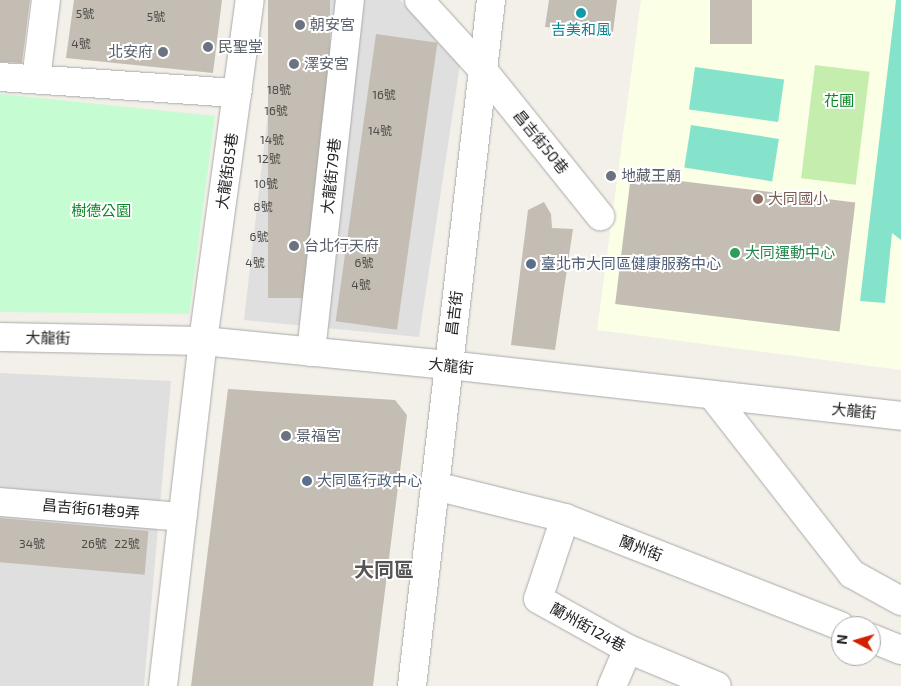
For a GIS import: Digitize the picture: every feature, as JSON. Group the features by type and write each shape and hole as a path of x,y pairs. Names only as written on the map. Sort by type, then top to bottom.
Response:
{"street":[{"path":"36,79 46,0"},
{"name":"大龍街85巷","path":"203,341 250,0"},
{"name":"大龍街79巷","path":"312,352 350,0"},
{"name":"昌吉街50巷","path":"419,0 482,69 600,216"},
{"name":"昌吉街","path":"412,686 490,0"},
{"path":"0,77 238,92"},
{"name":"大龍街","path":"0,338 203,341 448,365 901,416"},
{"path":"163,686 203,341"},
{"path":"712,395 852,574 901,601"},
{"name":"蘭州街","path":"435,486 565,518 831,622"},
{"name":"昌吉街61巷9弄","path":"0,502 182,517"},
{"name":"蘭州街124巷","path":"565,518 538,599 628,649 716,686"},
{"path":"881,642 901,650"},
{"path":"612,686 628,649"}],"shaded area":[{"path":"281,0 400,0 460,65 419,337 244,320"},
{"name":"大同國小","path":"641,0 901,0 901,370 597,330"},
{"path":"0,373 171,381 144,686 0,686"}],"green space":[{"path":"896,0 901,0 901,240 892,233 885,303 860,301"},
{"name":"花圃","path":"815,65 870,72 856,185 801,178"},
{"path":"695,67 784,80 778,122 689,110"},
{"name":"樹德公園","path":"0,94 215,116 189,314 0,312"},
{"path":"691,125 779,139 772,181 684,167"}],"building":[{"path":"0,0 30,0 22,63 0,62"},
{"path":"74,0 222,0 213,73 66,58"},
{"path":"268,0 330,0 330,298 268,298"},
{"name":"吉美和風","path":"549,0 617,0 613,32 545,27"},
{"path":"710,0 752,0 752,44 710,44"},
{"path":"376,34 437,43 397,330 336,321"},
{"name":"大同運動中心","path":"631,175 855,203 839,332 615,304"},
{"path":"544,202 551,214 552,228 573,229 555,350 511,345 528,210"},
{"name":"大同區行政中心","path":"228,389 395,400 407,415 373,686 191,686"},
{"path":"0,518 148,531 145,575 0,562"}],"place":[{"name":"吉美和風","path":"581,13"},
{"name":"朝安宮","path":"300,25"},
{"name":"民聖堂","path":"208,47"},
{"name":"北安府","path":"163,52"},
{"name":"澤安宮","path":"294,64"},
{"name":"地藏王廟","path":"611,176"},
{"name":"大同國小","path":"758,199"},
{"name":"台北行天府","path":"294,246"},
{"name":"大同運動中心","path":"735,253"},
{"name":"臺北市大同區健康服務中心","path":"531,264"},
{"name":"景福宮","path":"286,436"},
{"name":"大同區行政中心","path":"307,481"}],"district":[{"name":"大同區","path":"384,569"}]}
